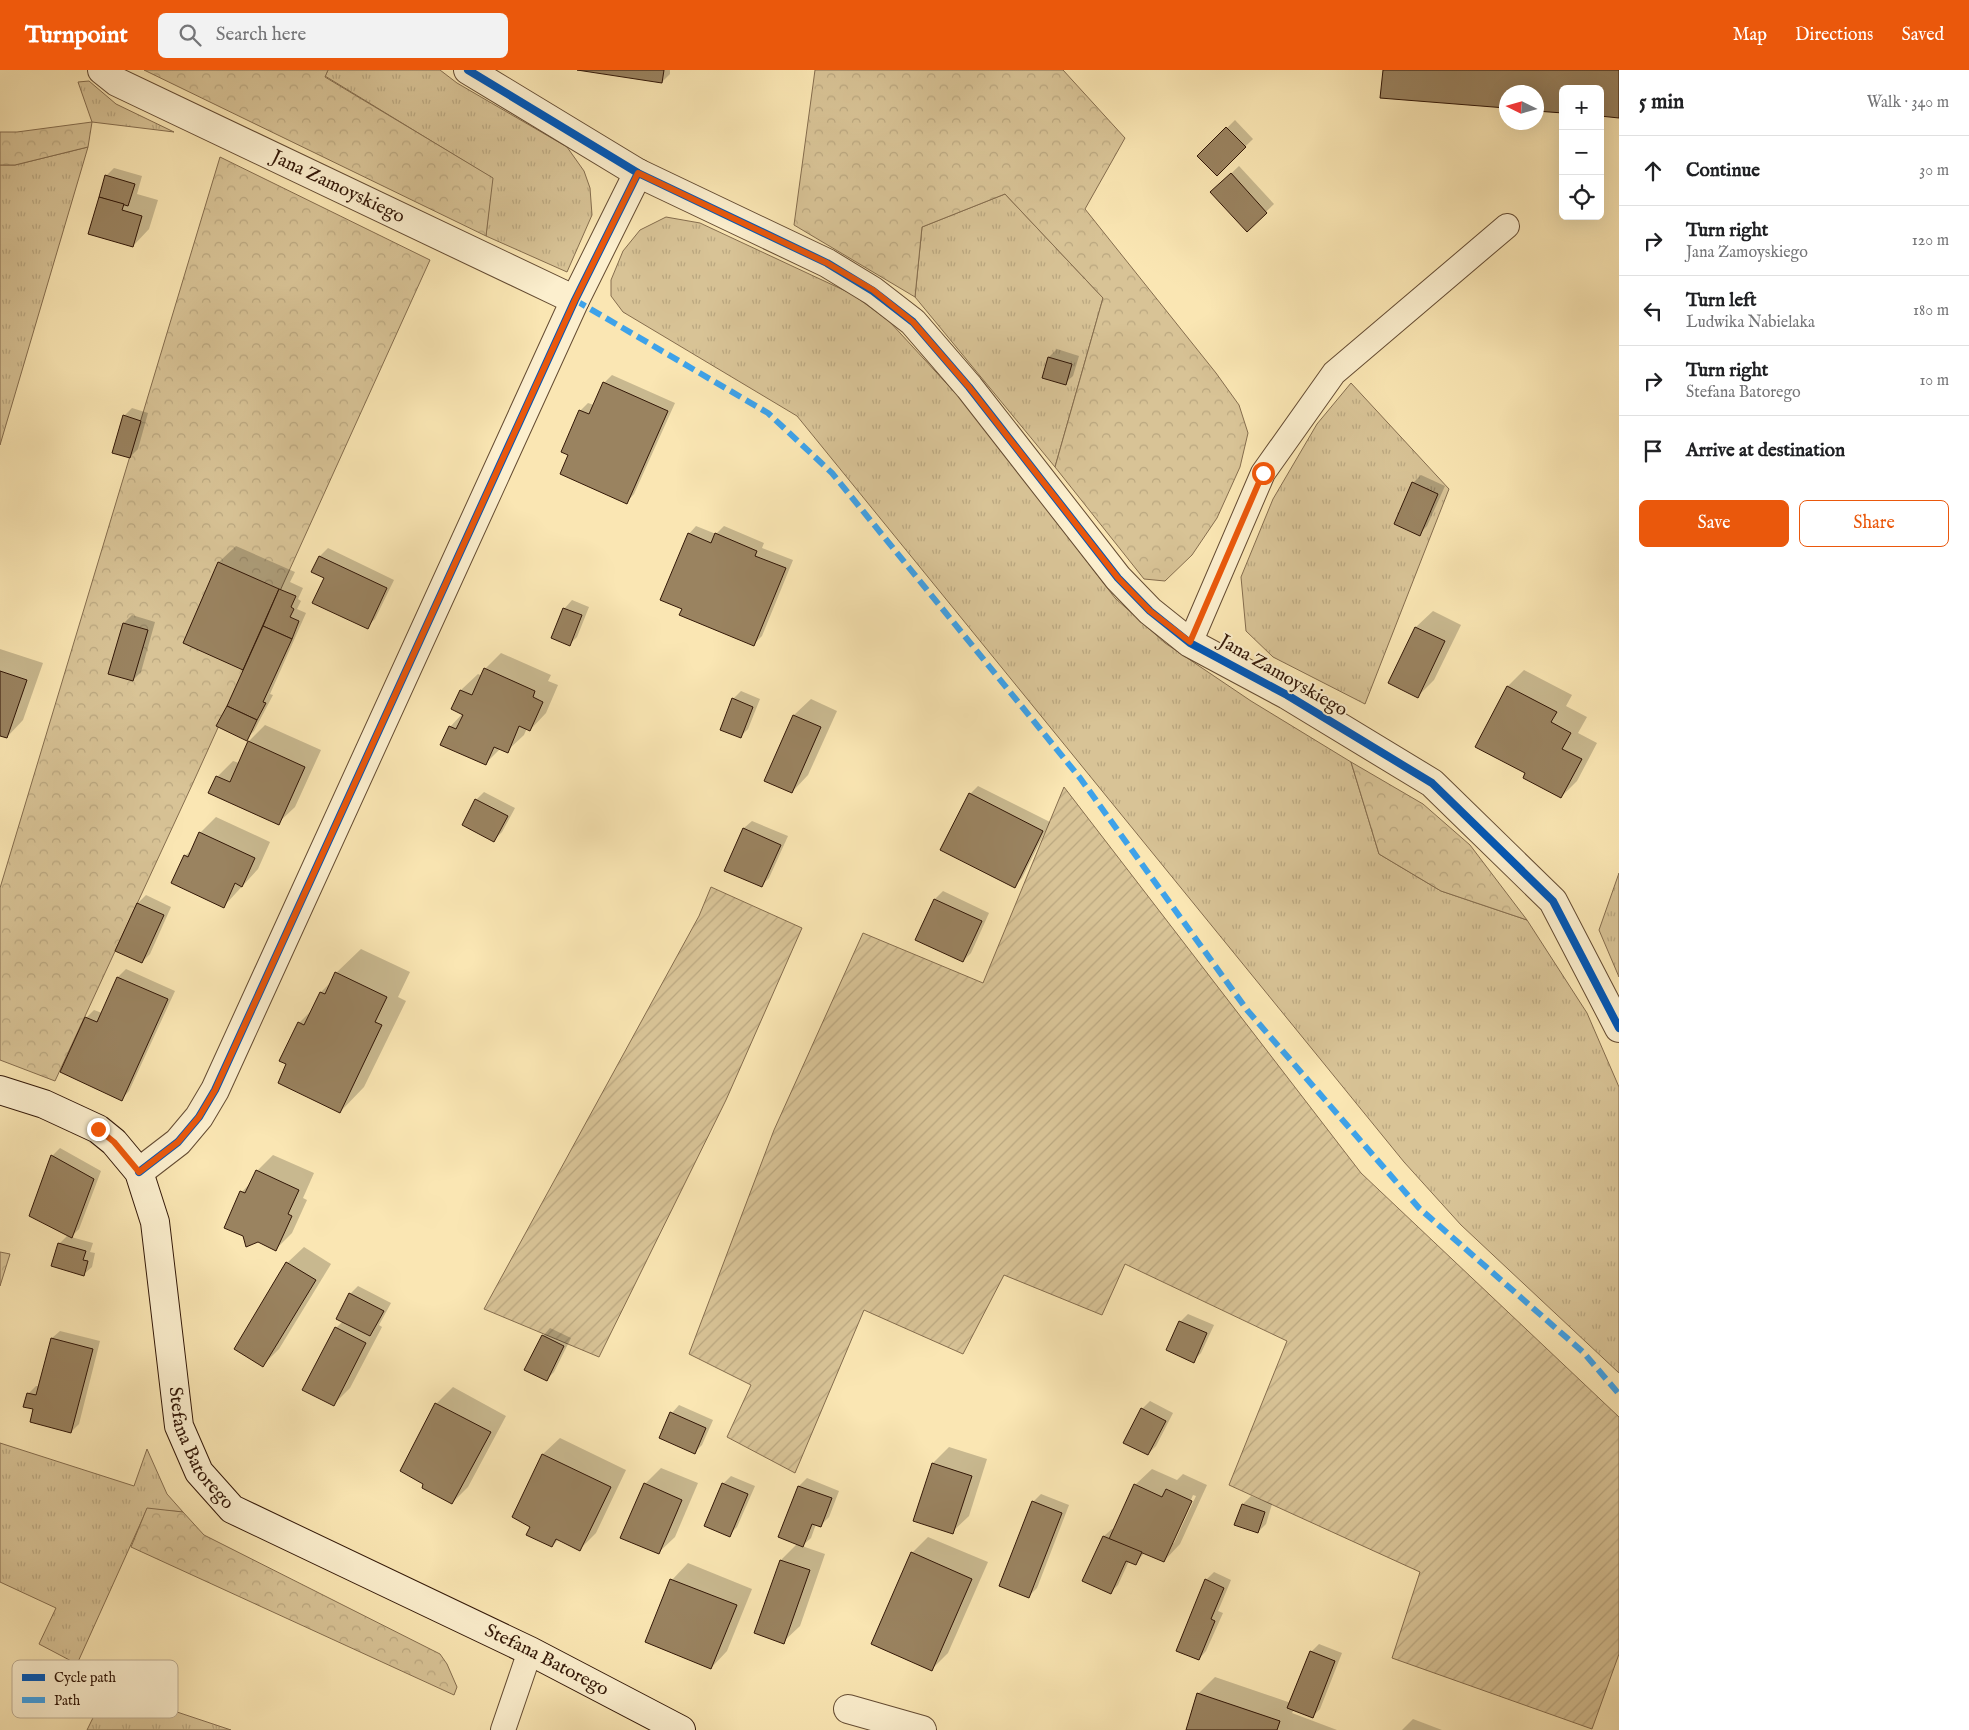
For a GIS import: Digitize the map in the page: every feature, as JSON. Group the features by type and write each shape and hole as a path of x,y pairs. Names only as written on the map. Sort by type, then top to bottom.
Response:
{"street":[{"name":"Jana Zamoyskiego","path":"102,70 117,82 575,300"},
{"name":"Jana Zamoyskiego","path":"468,70 638,173 827,263 873,290 913,322 969,387 1118,578 1150,611 1190,642 1287,695 1432,783 1553,901 1619,1028"},
{"path":"139,1172 178,1142 199,1117 215,1090 575,300 638,173"},
{"name":"Stefana Batorego","path":"0,1090 44,1104 98,1129 114,1142 139,1172 155,1222 179,1426 198,1472 232,1509 530,1651 681,1730"},
{"path":"848,1709 922,1730"}],"lane":[{"path":"1190,642 1263,473 1334,373 1506,226"},
{"path":"503,1730 530,1651"}],"green space":[{"path":"144,70 328,70 325,77 493,178 486,236"},
{"path":"328,70 440,70 457,83 567,147 584,171 590,188 592,215 567,272 486,236 492,178 325,76"},
{"path":"815,70 1063,70 1125,138 1085,209 1216,373 1239,405 1248,433 1240,467 1217,518 1192,555 1165,581 1144,579 1055,467 1103,298 1005,194 922,227 915,297 794,225"},
{"path":"89,81 116,104 174,132 92,122 78,82"},
{"path":"92,122 88,147 15,165 0,165 0,132 17,132"},
{"path":"88,147 0,445 0,165 15,165"},
{"path":"220,157 430,260 192,785 55,1081 0,1060 0,888"},
{"path":"1005,194 1103,298 1055,467 915,297 922,227"},
{"path":"666,217 700,223 852,294 889,321 970,409 1115,598 1165,643 1251,701 1351,762 1379,854 1441,891 1527,920 1587,1013 1619,1087 1619,1373 1461,1225 1404,1162 797,416 623,312 611,296 611,280 623,251 640,230"},
{"path":"1351,383 1449,489 1365,704 1273,657 1246,631 1241,577 1273,499 1317,424"},
{"path":"1351,762 1423,804 1470,845 1527,920 1441,891 1379,854"},
{"path":"1064,787 1361,1173 1619,1417 1619,1654 1592,1729 1392,1658 1420,1572 1229,1485 1287,1341 1125,1264 1102,1315 1004,1275 963,1354 864,1310 795,1473 727,1437 751,1385 689,1354 774,1130 863,933 983,983"},
{"path":"1619,873 1619,977 1599,930"},
{"path":"711,887 802,928 726,1100 599,1357 484,1309 699,916"},
{"path":"0,1252 10,1254 0,1286"},
{"path":"0,1443 134,1486 147,1449 167,1494 183,1512 147,1509 79,1660 69,1660 39,1644 56,1608 0,1582"},
{"path":"147,1508 183,1512 204,1535 440,1654 447,1664 457,1687 454,1695 131,1547"},
{"path":"178,1712 231,1730 87,1730 93,1718 178,1718"}],"building":[{"path":"577,70 664,70 662,83"},
{"path":"1383,70 1619,70 1619,118 1604,116 1604,85 1559,85 1559,113 1544,112 1544,85 1499,85 1499,107 1380,98"},
{"path":"1226,127 1246,147 1217,176 1197,156"},
{"path":"1231,173 1267,213 1247,232 1210,192"},
{"path":"105,175 135,184 128,206 99,197"},
{"path":"99,197 124,204 122,210 142,216 133,247 88,234"},
{"path":"1048,357 1072,364 1066,385 1042,378"},
{"path":"603,382 668,411 627,504 560,474 568,455 561,452 579,410 589,414"},
{"path":"123,415 141,421 130,458 112,453"},
{"path":"1412,482 1438,494 1420,536 1394,524"},
{"path":"688,533 711,543 715,533 757,551 755,556 786,568 754,646 679,615 682,609 660,600"},
{"path":"319,556 387,588 368,629 312,603 324,578 311,572"},
{"path":"218,562 279,589 243,670 183,643"},
{"path":"279,589 296,596 291,607 294,609 290,617 299,621 292,639 263,626"},
{"path":"563,608 582,615 570,646 551,638"},
{"path":"123,623 148,630 133,681 108,674"},
{"path":"263,626 292,639 263,702 266,703 257,720 227,706"},
{"path":"1415,627 1445,641 1418,698 1388,683"},
{"path":"484,668 535,691 533,697 543,702 530,731 519,726 508,753 494,747 486,765 440,745 449,726 456,729 463,715 451,709 460,690 472,695"},
{"path":"0,671 27,680 7,738 0,736"},
{"path":"1507,686 1557,712 1551,722 1571,733 1562,749 1582,759 1561,798 1523,778 1525,773 1475,747"},
{"path":"732,698 753,707 741,738 720,730"},
{"path":"227,706 257,720 247,741 216,726"},
{"path":"793,715 821,727 792,793 764,781"},
{"path":"248,741 305,767 279,825 208,793 216,776 230,782"},
{"path":"969,793 1043,831 1015,888 940,850"},
{"path":"475,799 508,816 494,842 462,825"},
{"path":"743,828 781,845 762,887 724,871"},
{"path":"199,832 255,858 242,887 235,883 224,908 171,883 184,855 188,857"},
{"path":"934,899 982,921 963,962 915,940"},
{"path":"137,903 164,915 142,963 115,951"},
{"path":"335,972 387,997 375,1022 382,1025 340,1113 278,1083 286,1064 279,1061 298,1022 304,1025 320,992 325,994"},
{"path":"117,977 168,999 122,1101 60,1072 85,1017 97,1022"},
{"path":"51,1155 94,1179 72,1238 29,1216"},
{"path":"256,1170 299,1190 288,1214 292,1216 276,1251 258,1242 246,1247 243,1236 224,1228 240,1191 245,1193"},
{"path":"58,1243 86,1251 83,1260 88,1261 84,1276 51,1266"},
{"path":"286,1262 316,1280 263,1367 234,1349"},
{"path":"349,1293 384,1311 370,1336 336,1319"},
{"path":"1179,1321 1207,1333 1194,1363 1166,1350"},
{"path":"335,1327 366,1343 334,1406 302,1390"},
{"path":"542,1335 564,1346 547,1381 524,1370"},
{"path":"51,1338 93,1349 71,1433 30,1422 33,1409 23,1407 27,1393 36,1395"},
{"path":"435,1403 491,1432 452,1504 422,1488 423,1484 400,1471"},
{"path":"1141,1408 1166,1421 1148,1455 1123,1443"},
{"path":"670,1412 706,1428 695,1454 659,1438"},
{"path":"542,1454 611,1487 580,1551 556,1539 552,1547 526,1535 530,1527 512,1517"},
{"path":"932,1463 972,1476 953,1534 913,1521"},
{"path":"644,1483 682,1500 659,1554 620,1538"},
{"path":"722,1483 748,1494 730,1537 704,1526"},
{"path":"1134,1484 1162,1497 1166,1489 1192,1501 1164,1562 1109,1539"},
{"path":"798,1486 832,1498 821,1527 812,1524 803,1547 778,1537"},
{"path":"1032,1501 1062,1513 1029,1598 999,1586"},
{"path":"1242,1504 1265,1512 1258,1533 1234,1525"},
{"path":"1103,1536 1142,1552 1136,1565 1126,1561 1111,1594 1082,1581"},
{"path":"911,1552 972,1579 932,1671 871,1644"},
{"path":"780,1560 810,1570 784,1644 754,1633"},
{"path":"670,1579 737,1605 711,1669 645,1642"},
{"path":"1205,1579 1224,1588 1211,1619 1215,1621 1199,1660 1176,1651"},
{"path":"1310,1651 1335,1661 1313,1718 1287,1708"},
{"path":"1197,1693 1280,1721 1277,1730 1186,1730"}],"marked path":[{"path":"575,300 768,413 832,473 1080,778 1247,1010 1419,1208 1583,1352 1619,1394"}],"cycle path":[{"path":"468,70 638,173 827,263 873,291 913,322 969,387 1118,578 1150,611 1190,643 1287,695 1432,783 1553,901 1619,1028"},
{"path":"139,1172 178,1142 199,1117 215,1090 575,300 638,173"}],"route":[{"path":"98,1129 114,1142 139,1172 178,1142 199,1117 215,1090 575,300 638,173 827,263 873,290 913,322 969,387 1118,578 1150,611 1190,642 1263,473"}]}
